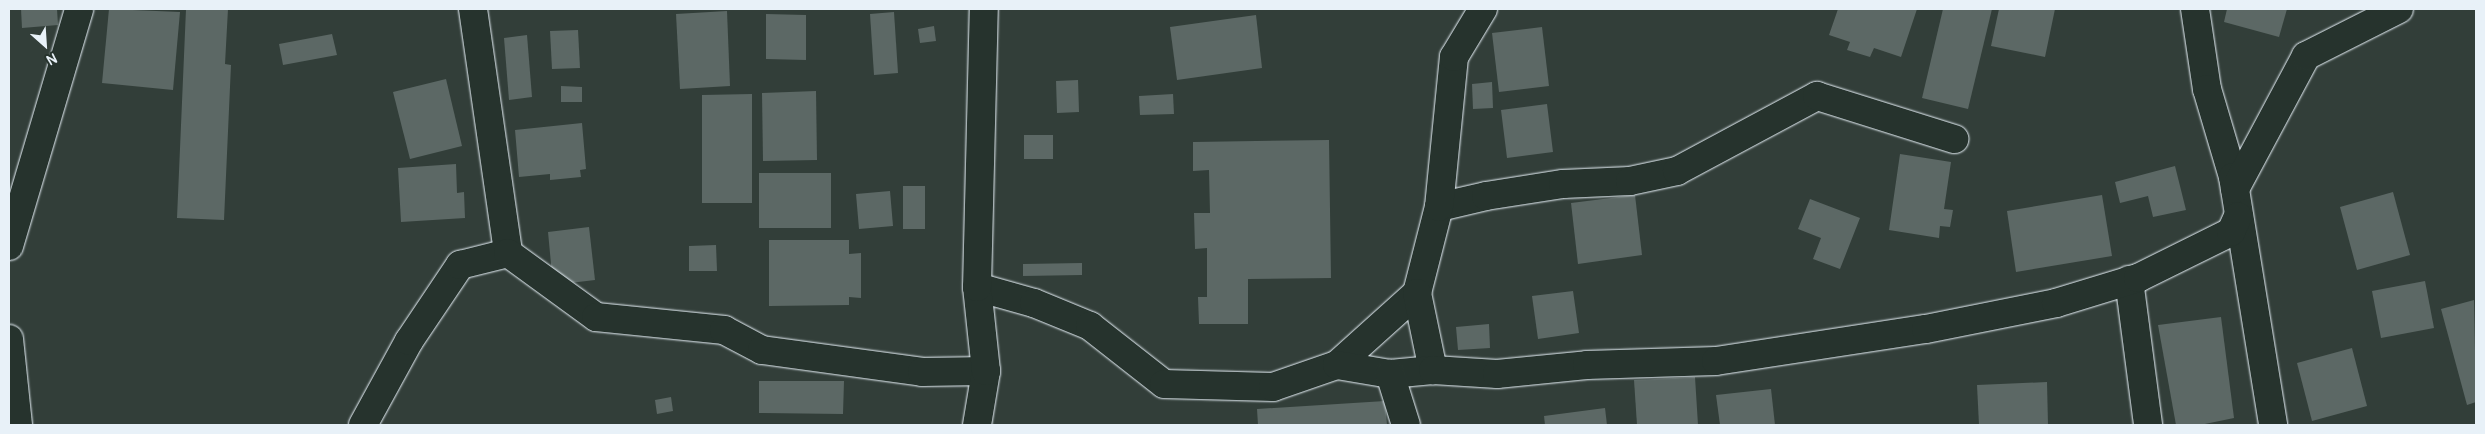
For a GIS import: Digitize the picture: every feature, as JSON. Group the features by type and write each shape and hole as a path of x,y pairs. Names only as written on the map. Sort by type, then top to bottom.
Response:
{"street":[{"path":"9,246 79,9"},
{"path":"473,9 508,253 596,317 724,330 762,350 797,355 922,372 986,371"},
{"path":"977,425 986,371 977,287 984,9"},
{"path":"1433,370 1417,293 1439,207 1454,57 1483,9"},
{"path":"2195,9 2207,88 2235,189 2273,425"},
{"path":"2235,189 2306,56 2399,9"},
{"path":"1439,207 1486,196 1563,184 1630,181 1676,171 1816,96 1954,139"},
{"path":"1337,365 1390,374 1433,370 1497,374 1587,365 1716,361 1926,329 2056,303 2129,280 2212,243 2231,232 2238,216"},
{"path":"363,425 409,341 460,265 508,253"},
{"path":"2129,280 2148,425"},
{"path":"977,287 1034,302 1090,326 1164,384 1273,387 1337,365 1417,293"},
{"path":"9,340 18,425"},
{"path":"1390,374 1406,425"}],"building":[{"path":"21,9 57,9 58,25 22,28"},
{"path":"109,9 180,12 173,90 102,83"},
{"path":"186,9 228,9 225,64 231,65 224,220 177,218"},
{"path":"1838,9 1917,9 1901,57 1874,48 1870,57 1847,50 1850,42 1829,35"},
{"path":"1943,9 1992,9 1968,109 1922,98"},
{"path":"1999,9 2055,9 2045,57 1991,46"},
{"path":"2227,9 2287,9 2279,37 2224,22"},
{"path":"727,11 730,86 680,89 676,14"},
{"path":"894,12 898,73 874,75 870,14"},
{"path":"766,14 806,15 806,60 766,59"},
{"path":"1256,15 1262,68 1177,80 1170,27"},
{"path":"934,26 936,41 920,43 918,29"},
{"path":"1542,27 1549,86 1499,92 1492,33"},
{"path":"578,30 580,68 552,69 550,31"},
{"path":"332,34 337,55 283,65 279,44"},
{"path":"527,35 532,97 509,100 504,38"},
{"path":"446,79 462,146 410,159 393,92"},
{"path":"1078,80 1079,112 1057,113 1056,81"},
{"path":"1492,82 1493,108 1473,109 1472,84"},
{"path":"561,86 582,87 582,102 561,102"},
{"path":"816,91 817,160 763,161 762,93"},
{"path":"752,94 752,203 702,203 702,95"},
{"path":"1173,94 1174,114 1140,115 1139,96"},
{"path":"1547,104 1553,152 1507,158 1501,110"},
{"path":"582,123 586,169 580,170 581,177 550,180 550,174 519,177 515,130"},
{"path":"1024,135 1053,135 1053,159 1024,159"},
{"path":"1329,140 1331,278 1248,279 1248,324 1199,324 1198,297 1207,297 1207,248 1195,249 1194,213 1210,213 1209,170 1193,171 1193,142"},
{"path":"1900,154 1951,162 1944,209 1953,210 1950,227 1940,226 1939,238 1889,230"},
{"path":"456,164 457,193 464,192 465,218 401,222 398,168"},
{"path":"2175,166 2186,210 2153,217 2148,196 2120,203 2115,182"},
{"path":"759,173 831,173 831,228 759,228"},
{"path":"903,186 925,186 925,229 903,229"},
{"path":"890,191 893,226 859,229 856,194"},
{"path":"2393,192 2410,255 2357,270 2340,207"},
{"path":"1635,195 1642,255 1578,264 1571,203"},
{"path":"2102,195 2112,256 2016,272 2007,211"},
{"path":"1810,199 1860,218 1840,269 1813,259 1821,238 1798,229"},
{"path":"589,227 595,280 553,285 548,232"},
{"path":"769,240 849,240 849,254 861,253 861,298 849,297 849,305 769,306"},
{"path":"716,245 717,271 689,271 689,246"},
{"path":"1082,263 1082,275 1023,276 1023,264"},
{"path":"2425,281 2434,328 2381,338 2372,291"},
{"path":"1573,291 1579,333 1538,339 1532,296"},
{"path":"2474,300 2476,402 2467,405 2441,309"},
{"path":"2221,317 2234,418 2200,425 2176,425 2158,325"},
{"path":"1489,324 1490,348 1458,350 1456,327"},
{"path":"2352,348 2367,406 2312,421 2297,363"},
{"path":"1695,377 1698,425 1637,425 1634,380"},
{"path":"759,381 844,381 843,414 759,413"},
{"path":"2047,382 2048,425 1979,425 1977,385"},
{"path":"1771,389 1775,425 1720,425 1716,395"},
{"path":"671,397 673,411 657,414 655,400"},
{"path":"1385,401 1387,425 1258,425 1257,409"},
{"path":"1605,408 1607,425 1545,425 1544,416"}]}
